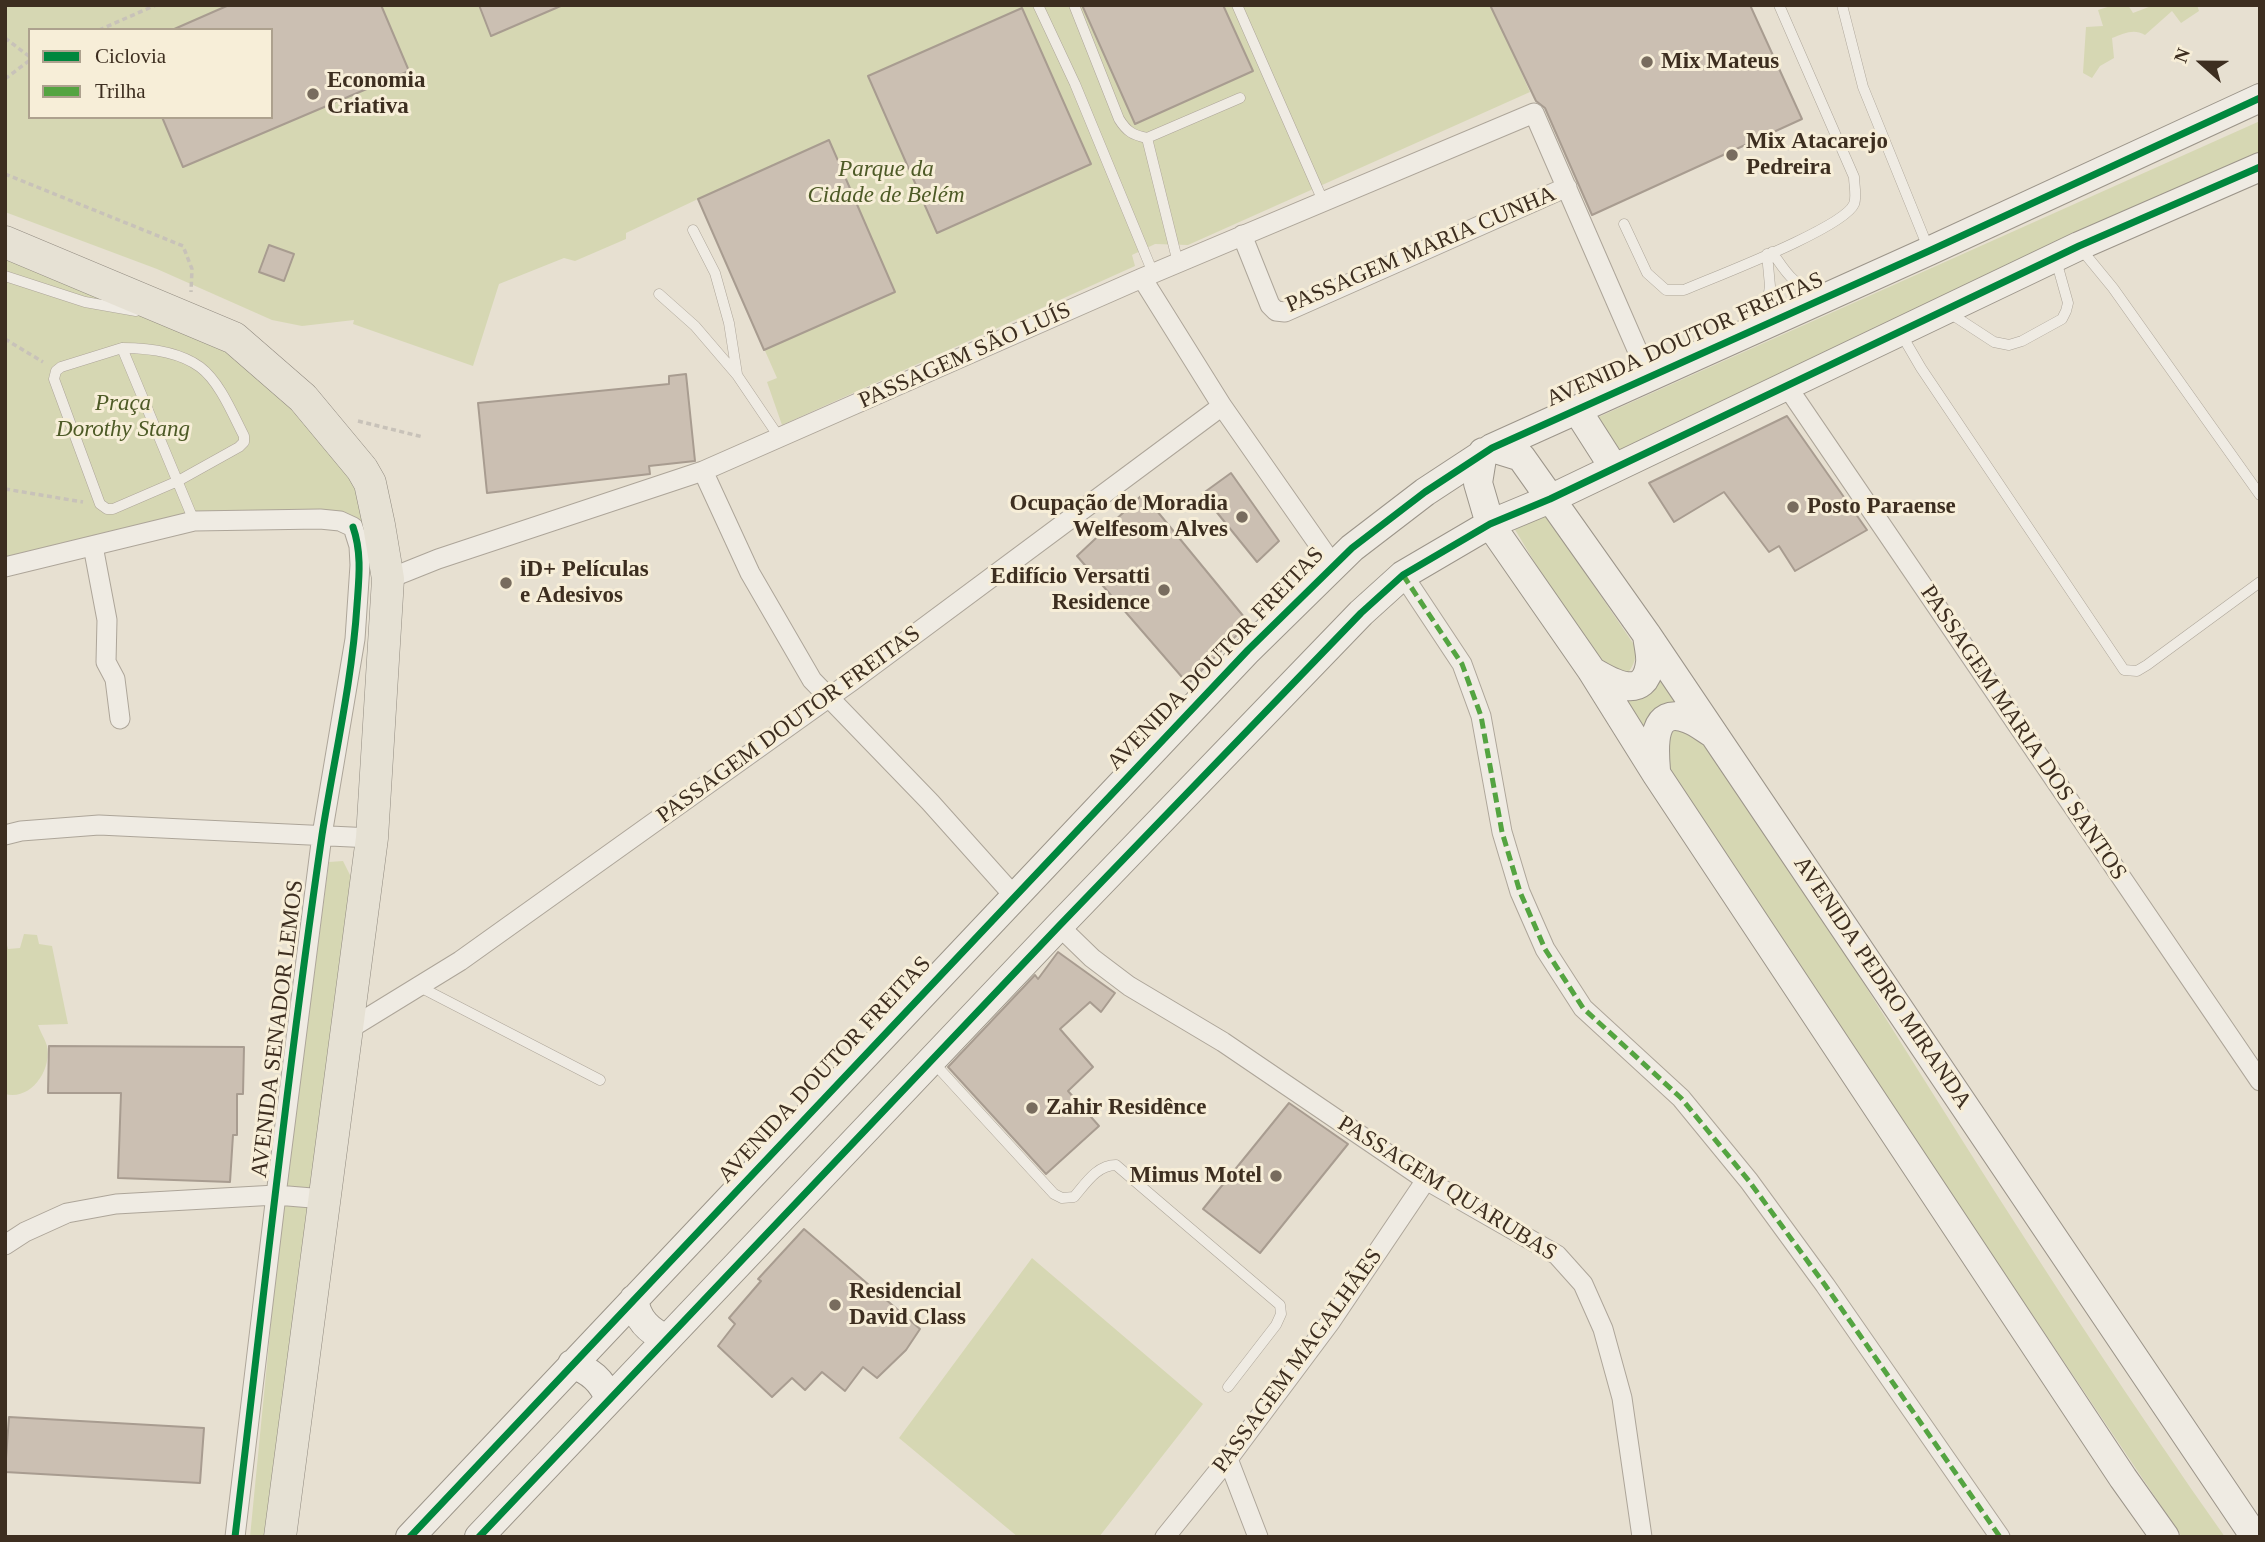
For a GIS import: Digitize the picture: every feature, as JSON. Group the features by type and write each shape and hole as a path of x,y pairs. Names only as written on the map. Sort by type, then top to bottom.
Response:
{"main road":[{"name":"AVENIDA DOUTOR FREITAS","path":"410,1537 1248,650 1334,565 1425,492 1488,450 1930,251 2260,98"},
{"path":"478,1537 1059,926 1361,613 1403,575 1490,524 1549,499 2067,252 2260,167"},
{"path":"5,242 234,338 303,398 362,469 372,494 388,579 372,838 280,1537"},
{"path":"1577,410 1614,468"},
{"path":"1488,450 1478,483 1490,524 1592,670 1657,775 2123,1478 2165,1537"},
{"name":"AVENIDA PEDRO MIRANDA","path":"1488,450 1521,457 1647,635 2255,1537"},
{"path":"1592,670 1614,685 1626,688 1637,685 1644,678 1650,663 1647,635"},
{"path":"1657,775 1653,744 1656,730 1664,720 1673,716 1689,719 1715,735"},
{"path":"634,1299 636,1311 648,1328 667,1339"},
{"path":"572,1364 594,1376 609,1399"}],"street":[{"name":"PASSAGEM SÃO LUÍS","path":"388,579 438,559 703,471 1242,235 1534,113 1567,187"},
{"path":"1567,187 1649,377"},
{"name":"PASSAGEM MARIA CUNHA","path":"1242,235 1270,305 1276,311 1285,312 1567,187"},
{"path":"1148,276 1222,406 1334,565"},
{"name":"PASSAGEM MARIA DOS SANTOS","path":"1786,385 2260,1081"},
{"name":"PASSAGEM DOUTOR FREITAS","path":"346,1031 460,961 828,698 1222,406"},
{"path":"703,471 750,573 812,680 930,802 1015,897"},
{"name":"AVENIDA SENADOR LEMOS","path":"194,522 320,519 340,521 353,527 359,545 360,565 355,639 322,835 235,1537"},
{"path":"5,567 194,522"},
{"path":"93,546 107,620 106,662 115,679 120,719"},
{"path":"1403,575 1462,664 1481,716 1502,832 1520,892 1545,949 1583,1008 1681,1098 1749,1181 1825,1284 2000,1537"},
{"path":"5,835 21,831 99,825 372,838"},
{"name":"PASSAGEM QUARUBAS","path":"1059,926 1092,958 1129,986 1223,1042 1426,1181 1557,1255 1583,1284 1603,1329 1622,1398 1642,1537"},
{"name":"PASSAGEM MAGALHÃES","path":"1165,1537 1228,1459 1331,1321 1426,1181"},
{"path":"5,1245 25,1232 67,1213 79,1211 142,1202 276,1195 324,1199"},
{"path":"1228,1459 1258,1537"}],"lane":[{"path":"1038,5 1075,84 1148,276"},
{"path":"1074,5 1119,119 1133,134 1147,138 1240,98"},
{"path":"1237,5 1323,201"},
{"path":"1624,224 1647,273 1666,290 1684,290 1820,231 1847,215 1856,202 1854,177 1779,5"},
{"path":"1842,5 1863,87 1930,251"},
{"path":"1147,138 1178,263"},
{"path":"693,230 715,274 729,323 737,375"},
{"path":"1945,310 1994,342 2009,345 2022,341 2062,319 2068,303 2067,252"},
{"path":"2067,252 2113,288 2260,495"},
{"path":"1770,253 1789,279 1806,289 1832,295"},
{"path":"1763,326 1770,286 1770,253"},
{"path":"5,276 85,302 189,320"},
{"path":"659,294 695,326 737,375 779,437"},
{"path":"1899,332 2124,670 2137,671 2147,665 2260,582"},
{"path":"122,348 194,522"},
{"path":"122,348 149,348 172,354 201,367 222,393 244,436 244,442 178,481 113,509 107,509 100,504 54,379 55,372 61,367 122,348"},
{"path":"418,986 600,1080"},
{"path":"931,1061 1054,1194 1062,1198 1074,1197 1098,1170 1107,1165 1116,1165 1280,1305 1281,1314 1276,1325 1228,1387"}],"path":[{"path":"104,28 156,5"},
{"path":"5,38 28,56"},
{"path":"5,79 28,60"},
{"path":"5,174 183,246 192,269 189,320"},
{"path":"5,338 30,352 55,372"},
{"path":"5,489 100,504"}],"green space":[{"name":"Parque da Cidade de Belém","path":"5,5 1491,5 1530,92 1188,245 1155,244 1132,255 1135,266 782,425 767,382 777,378 698,199 626,233 626,239 575,261 564,258 499,284 473,366 353,324 354,320 302,326 272,320 157,269 5,212"},
{"path":"2114,5 2128,5 2133,13 2154,5 2197,5 2199,11 2181,23 2172,11 2145,35 2132,32 2112,38 2114,58 2100,66 2092,78 2083,73 2086,27 2103,26 2098,10"},
{"path":"2260,121 2260,161 1616,459 1594,419"},
{"name":"Praça Dorothy Stang","path":"5,242 199,321 303,398 379,525 353,527 194,521 5,567"},
{"path":"1545,514 1637,649 1633,664 1623,677 1594,661 1514,528"},
{"path":"1656,660 1692,714 1648,743 1623,694"},
{"path":"1674,725 1714,744 2028,1243 2225,1537 2182,1537 1671,778 1665,731"},
{"path":"343,861 356,887 274,1537 250,1537 279,1241 329,862"},
{"path":"24,934 37,935 39,944 52,946 68,1024 38,1025 48,1055 43,1074 31,1088 14,1095 5,1094 5,938 8,949 20,948"},
{"path":"1032,1258 1203,1404 1099,1537 1018,1537 899,1438"}],"building":[{"name":"Economia Criativa","path":"229,5 381,5 409,71 183,167 163,119 273,119 273,28 177,28"},
{"path":"479,5 563,5 491,36"},
{"path":"1082,5 1223,5 1253,71 1135,124"},
{"name":"Mix Mateus","path":"1490,5 1750,5 1802,119 1592,215 1545,108 1536,101"},
{"path":"1022,8 1091,164 937,233 868,76"},
{"path":"829,140 895,292 764,350 698,199"},
{"path":"269,245 294,254 284,281 259,272"},
{"path":"686,374 695,461 649,466 650,474 487,493 478,403 669,384 669,376"},
{"name":"Posto Paraense","path":"1787,416 1867,530 1795,571 1779,546 1769,552 1724,492 1674,522 1649,483"},
{"name":"Ocupação de Moradia Welfesom Alves","path":"1231,473 1279,541 1257,562 1202,494"},
{"name":"Edifício Versatti Residence","path":"1143,494 1249,623 1188,684 1077,556"},
{"path":"1058,952 1115,993 1101,1012 1090,1002 1060,1029 1093,1067 1068,1091 1099,1126 1046,1174 948,1067 1035,975 1038,979"},
{"path":"49,1046 244,1047 243,1094 237,1094 237,1135 233,1135 230,1182 118,1178 121,1093 48,1093"},
{"name":"Mimus Motel","path":"1289,1103 1348,1144 1260,1253 1203,1209"},
{"path":"804,1229 920,1329 906,1350 877,1378 863,1367 845,1391 822,1372 805,1390 792,1378 772,1397 718,1346 735,1324 729,1318 761,1281 758,1279"},
{"path":"9,1417 204,1428 200,1483 5,1472"}],"marked path":[{"path":"1403,575 1462,664 1481,716 1502,832 1520,892 1545,949 1583,1008 1681,1098 1749,1181 1825,1285 2000,1537"}],"cycle path":[{"path":"410,1537 1248,650 1352,548 1425,492 1492,448 2260,98"},
{"path":"479,1537 1059,926 1361,613 1403,575 1490,524 1550,499 2079,246 2260,167"},
{"path":"235,1537 298,1010 322,835 355,634 359,566 353,527"}],"place":[{"name":"Mix Mateus","path":"1647,62"},
{"name":"Economia Criativa","path":"313,94"},
{"name":"Mix Atacarejo Pedreira","path":"1732,155"},
{"name":"Posto Paraense","path":"1793,507"},
{"name":"Ocupação de Moradia Welfesom Alves","path":"1242,517"},
{"name":"iD+ Películas e Adesivos","path":"506,583"},
{"name":"Edifício Versatti Residence","path":"1164,590"},
{"name":"Zahir Residênce","path":"1032,1108"},
{"name":"Mimus Motel","path":"1276,1176"},
{"name":"Residencial David Class","path":"835,1305"}]}
